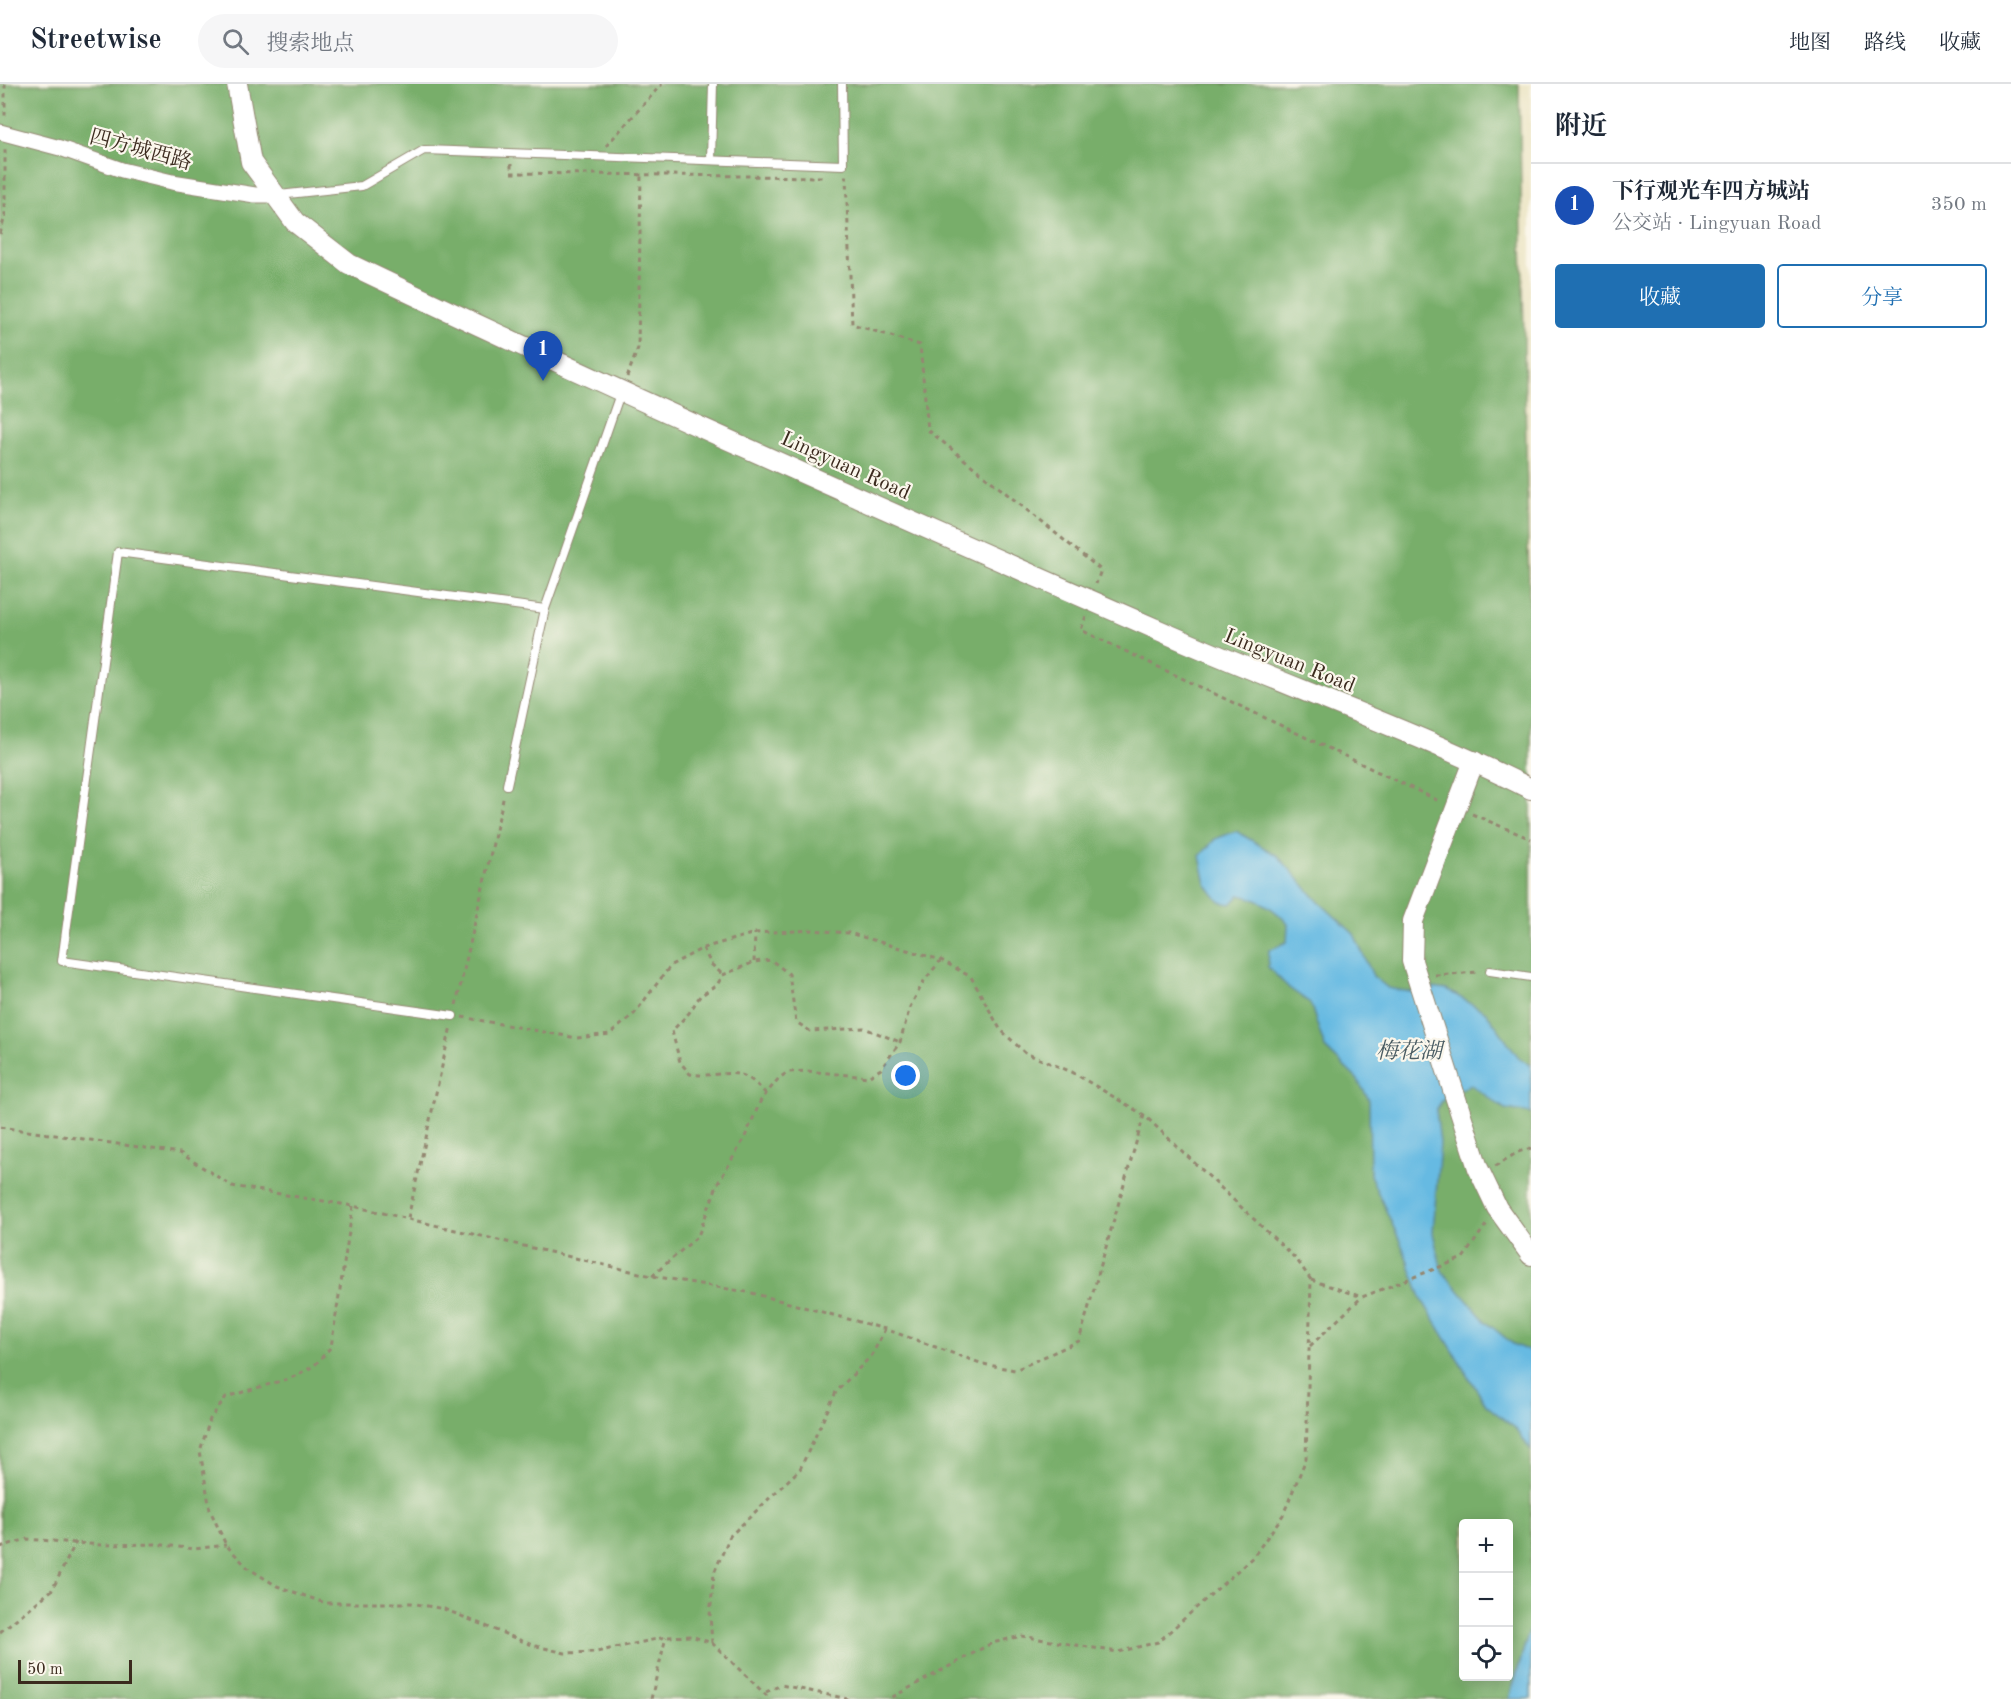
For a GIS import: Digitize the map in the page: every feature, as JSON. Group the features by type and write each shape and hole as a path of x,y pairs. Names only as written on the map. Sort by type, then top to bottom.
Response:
{"street":[{"name":"Lingyuan Road","path":"237,84 251,162 295,222 349,264 622,390 1092,601 1217,656 1474,761 1531,789"},
{"name":"四方城西路","path":"3,133 60,148 122,170 172,182 255,195 273,195"},
{"path":"1474,761 1413,921 1412,961 1420,977 1478,1168 1497,1208 1531,1255"}],"lane":[{"path":"711,160 713,84"},
{"path":"273,195 362,186 424,150 843,165 842,84"},
{"path":"507,784 545,609 622,390"},
{"path":"453,1016 62,961 118,552 545,609"},
{"path":"1490,971 1531,977"}],"path":[{"path":"0,234 5,216 3,133 5,84"},
{"path":"581,174 662,84"},
{"path":"511,153 510,172 823,177"},
{"path":"622,390 638,348 641,174"},
{"path":"834,177 846,177 852,324 920,345 928,430 1101,570 1081,630 1456,808 1531,838"},
{"path":"408,1218 507,784"},
{"path":"453,1016 577,1038 610,1034 634,1014 671,965 703,948 755,933 813,930 849,933 941,960 971,977 1000,1029 1025,1053 1072,1072 1144,1115 1297,1260 1311,1280 1306,1459 1283,1515 1253,1557 1158,1642 1118,1652 1021,1636 992,1643 890,1699"},
{"path":"754,962 755,933"},
{"path":"703,948 711,964 723,975"},
{"path":"766,1094 752,1078 737,1073 722,1072 706,1076 690,1074 680,1062 672,1031 689,1013 700,996 717,986 723,975 754,962 771,960 789,974 796,1022 810,1031 864,1028 900,1042"},
{"path":"652,1276 698,1236 718,1183 744,1139 766,1094 779,1078 788,1072 807,1071 868,1077 881,1069 900,1042 910,1007 924,981 941,960"},
{"path":"1420,977 1490,971"},
{"path":"0,1126 180,1153 232,1186 353,1206 652,1276 752,1293 885,1329 983,1364 1015,1370 1079,1341 1144,1115"},
{"path":"1489,1170 1518,1152 1531,1148"},
{"path":"353,1206 332,1347 314,1366 291,1378 225,1397 210,1419 201,1451 210,1510 226,1545 248,1568 277,1586 325,1603 411,1603 444,1609 532,1645 565,1653 596,1652 666,1637 691,1636 712,1643 766,1692 770,1699"},
{"path":"1310,1346 1362,1297 1463,1258 1497,1208"},
{"path":"1311,1280 1362,1297"},
{"path":"712,1643 710,1615 714,1573 730,1536 800,1469 836,1392 872,1355 885,1329"},
{"path":"0,1547 27,1539 101,1545 156,1544 194,1549 226,1545"},
{"path":"0,1632 52,1590 76,1542"},
{"path":"651,1699 666,1637"},
{"path":"766,1692 782,1685 848,1699"}],"green space":[{"path":"0,84 1519,84 1531,694 1531,1699 0,1699"}],"water":[{"name":"梅花湖","path":"1236,831 1278,856 1319,902 1354,934 1373,976 1388,988 1411,992 1432,988 1447,990 1486,1012 1520,1059 1531,1064 1531,1113 1505,1109 1471,1085 1446,1095 1436,1110 1440,1143 1433,1233 1442,1271 1486,1322 1513,1344 1531,1352 1531,1450 1515,1428 1486,1405 1422,1300 1403,1248 1370,1175 1369,1100 1357,1079 1325,1048 1310,1003 1289,988 1268,967 1269,950 1287,942 1288,924 1267,905 1248,897 1240,895 1231,904 1220,902 1206,884 1200,856 1215,839"},
{"path":"1531,1625 1531,1699 1509,1699"}],"place":[{"name":"下行观光车四方城站","path":"543,381"}]}
